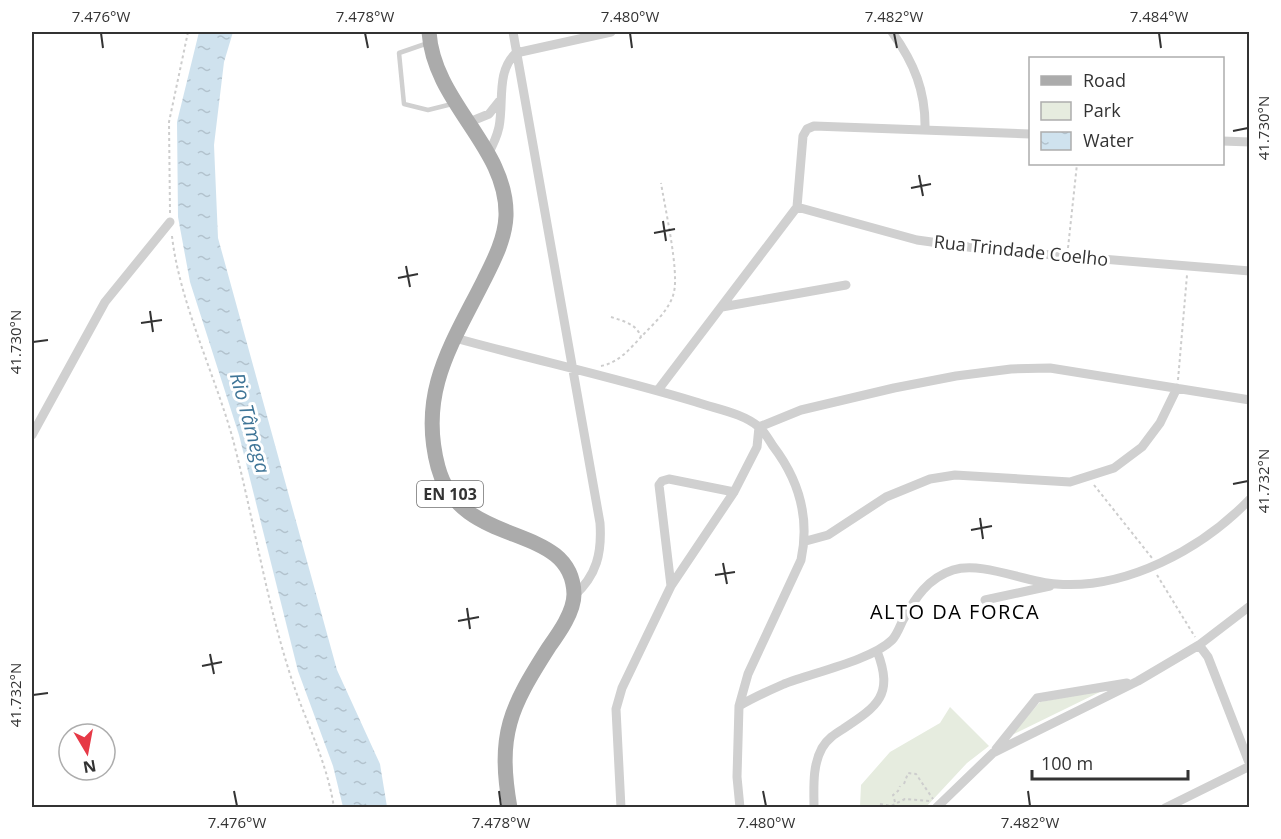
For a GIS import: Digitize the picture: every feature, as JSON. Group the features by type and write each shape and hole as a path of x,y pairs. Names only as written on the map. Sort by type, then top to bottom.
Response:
{"main road":[{"name":"EN 103","path":"429,37 440,78 500,176 505,197 506,217 499,250 455,338 435,385 430,412 438,468 446,489 462,510 483,523 543,545 560,558 569,574 574,596"},
{"path":"510,807 504,771 504,752 511,714 525,685 564,624 574,596"}],"street":[{"path":"513,32 552,266 575,370 601,538 594,574 574,596"},
{"path":"488,154 499,128 508,60 516,53 611,32"},
{"path":"892,32 916,71 922,88 925,130"},
{"path":"467,123 496,108 502,98"},
{"path":"657,390 797,207 803,136 807,129 814,126 1029,134"},
{"path":"1224,141 1250,142"},
{"name":"Rua Trindade Coelho","path":"797,207 917,240 990,250 1250,271"},
{"path":"32,435 105,302 170,222"},
{"path":"722,307 846,285"},
{"path":"455,338 657,390 736,415 759,427 783,459 798,489 804,513 806,541 801,560 748,674 739,706 736,777 740,807"},
{"path":"759,427 801,410 859,396 956,375 1011,369 1050,368 1250,400"},
{"path":"806,541 828,535 886,497 930,478 955,476 1070,482 1114,468 1142,447 1160,423 1177,388"},
{"path":"621,807 616,709 622,688 671,586 734,492 757,447 759,427"},
{"path":"671,586 659,485 662,481 669,479 734,492"},
{"path":"985,600 1055,584 1094,583 1154,565 1189,547 1223,524 1250,500"},
{"path":"739,706 783,685 877,651 893,639 913,602 923,589 937,578 954,570 972,568 1055,584"},
{"path":"993,753 1138,681 1199,645 1250,606"},
{"path":"1165,807 1250,766 1208,657 1199,645"},
{"path":"814,807 814,780 822,747 831,737 872,710 881,697 885,682 877,651"},
{"path":"936,807 993,753 1037,698 1138,681"}],"lane":[{"path":"429,37 399,53 404,104 428,110 447,107 454,102"}],"path":[{"path":"188,32 169,122 170,222 173,246 232,437 274,620 291,677 324,762 334,807"},
{"path":"1067,256 1077,165"},
{"path":"598,366 609,364 619,358 641,337 665,311 674,292 671,245 661,183"},
{"path":"1177,388 1188,266"},
{"path":"611,317 628,323 639,331 641,337"},
{"path":"1088,478 1154,565 1199,645"},
{"path":"880,804 889,806 905,799 933,801 916,774 909,773 904,784"},
{"path":"896,802 893,795 900,786"}],"green space":[{"path":"1106,689 1010,736 1040,702"},
{"path":"950,707 989,746 967,763 926,807 860,807 861,785 890,752 940,723"}],"water":[{"name":"Rio Tâmega","path":"199,32 233,32 224,62 214,145 218,238 337,670 380,764 387,807 343,807 333,766 298,671 239,435 190,282 178,217 177,122"}],"district":[{"name":"ALTO DA FORCA","path":"955,612"}]}
